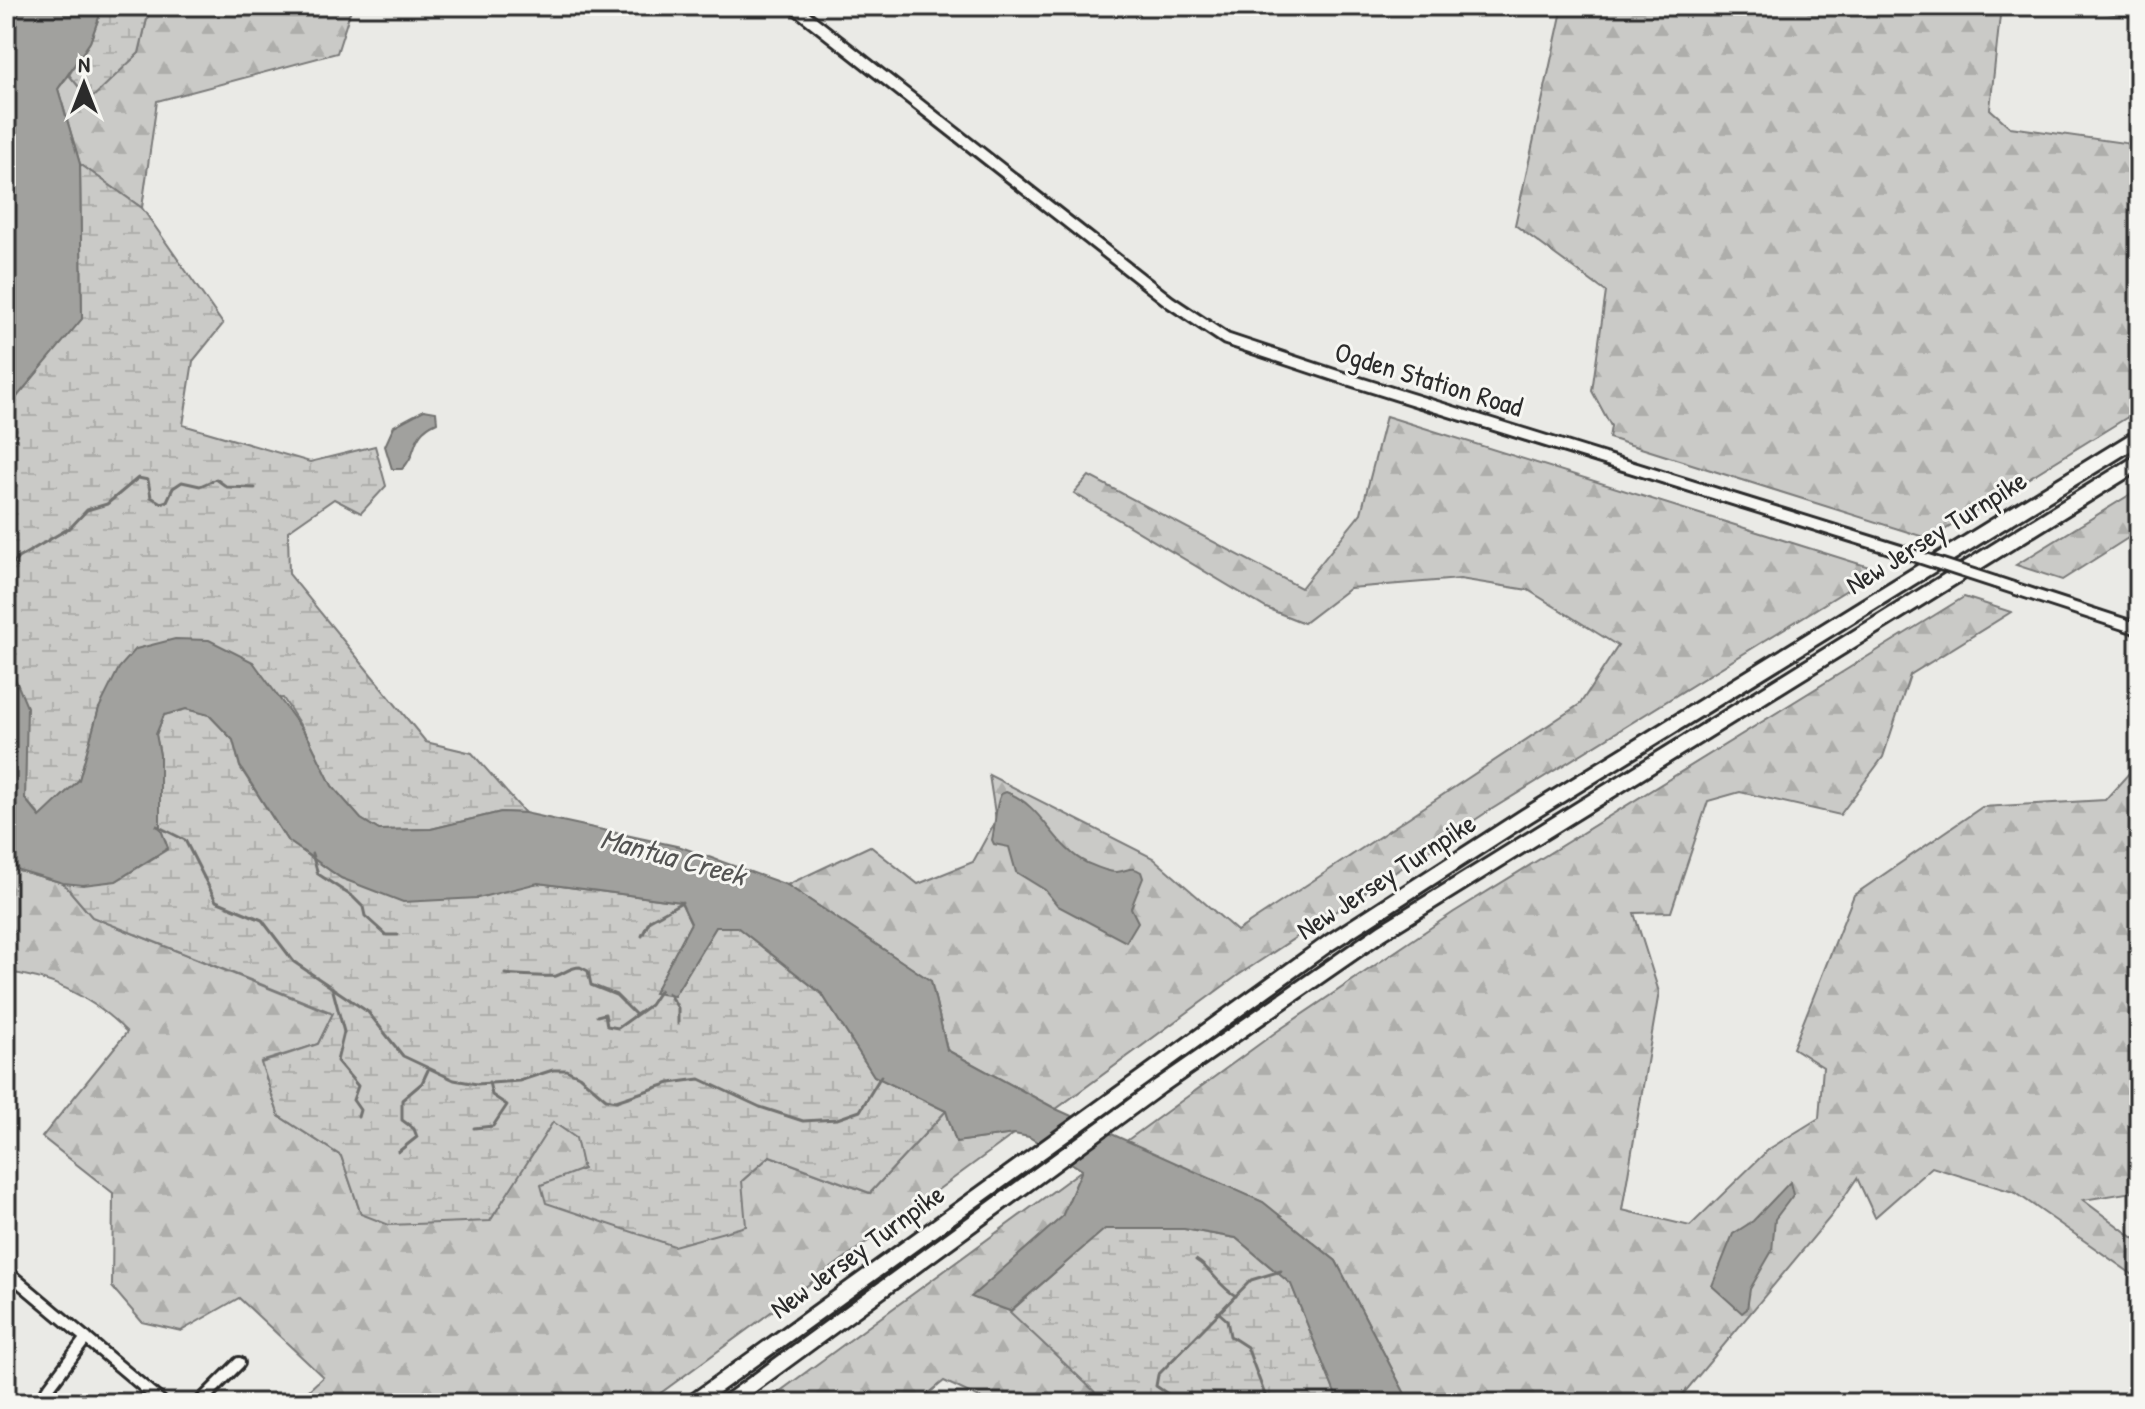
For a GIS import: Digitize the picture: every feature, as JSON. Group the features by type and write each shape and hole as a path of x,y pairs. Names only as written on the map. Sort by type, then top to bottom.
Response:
{"highway":[{"name":"New Jersey Turnpike","path":"692,1403 1305,959 1417,885 2139,437"},
{"name":"New Jersey Turnpike","path":"727,1403 1117,1118 1382,932 2139,462"}],"street":[{"name":"Ogden Station Road","path":"793,6 1122,266 1226,339 1381,391 1900,551 2139,629"},
{"path":"6,1271 163,1403"},
{"path":"47,1390 86,1338"},
{"path":"199,1403 239,1363"}],"green space":[{"path":"103,6 150,6 139,53 90,100 69,75 90,42"},
{"path":"150,6 352,6 337,53 157,101 142,208 80,164 58,89 69,75 89,99 139,53"},
{"path":"1563,6 2001,6 1990,109 2010,127 2139,145 2139,410 1930,539 1609,438 1611,426 1592,391 1606,292 1515,225"},
{"path":"2065,6 2139,6 2139,18"},
{"path":"80,164 142,208 223,324 193,361 183,425 310,462 375,446 386,486 361,513 334,499 288,531 289,574 426,742 472,753 525,813 501,812 431,829 379,830 361,819 332,786 309,739 283,698 99,708 79,780 41,817 25,799 26,707 6,657 6,410 82,318"},
{"path":"1386,416 1879,570 1484,814 1237,976 1056,1109 947,1050 931,981 787,885 870,846 918,884 973,862 996,820 989,775 1153,858 1237,931 1580,704 1618,646 1528,590 1460,579 1350,588 1304,623 1266,608 1074,493 1089,476 1301,588 1361,513"},
{"path":"2139,489 2139,531 2062,580 2016,565"},
{"path":"1964,597 2011,612 1910,675 1883,757 1840,815 1740,792 1708,801 1671,912 1634,913 1659,992 1622,1210 1690,1226 1769,1149 1819,1118 1823,1067 1793,1048 1854,895 1982,807 2105,800 2139,762 2139,1191 2083,1200 2139,1242 2139,1279 2016,1193 1932,1167 1875,1217 1857,1178 1832,1215 1679,1399 1645,1403 1425,1403 1406,1396 1336,1261 1263,1202 1125,1142 1276,1032 1454,912"},
{"path":"186,709 209,715 233,740 240,767 287,840 341,878 370,888 512,888 538,883 681,902 691,923 655,992 674,996 716,927 737,927 822,994 874,1076 946,1111 870,1193 770,1156 742,1181 746,1226 674,1246 546,1203 541,1185 583,1169 576,1138 553,1122 490,1221 389,1225 361,1214 341,1156 279,1116 261,1063 318,1044 333,1013 92,917 63,883 116,881 168,849 160,827 160,755 156,735 164,715"},
{"path":"6,855 19,870 63,883 92,917 333,1014 318,1044 261,1062 279,1116 341,1156 361,1214 490,1221 552,1121 577,1138 583,1170 541,1185 742,1181 770,1156 870,1193 946,1111 956,1142 1014,1134 647,1403 295,1403 323,1377 239,1298 181,1331 142,1322 112,1287 113,1193 42,1137 127,1032 101,1009 56,984 6,972"},
{"path":"1082,1170 1062,1217 972,1297 1010,1311 1094,1391 1100,1403 980,1403 982,1399 944,1381 917,1403 764,1403"},
{"path":"1104,1229 1184,1229 1236,1238 1291,1284 1339,1403 1100,1403 1094,1391 1010,1312"}],"water":[{"path":"6,6 103,6 90,42 58,89 80,164 82,319 6,410"},
{"path":"424,410 436,412 437,422 422,432 402,469 392,469 385,446 394,426"},
{"name":"Mantua Creek","path":"175,639 209,640 253,662 309,739 332,786 361,819 379,830 431,829 501,812 525,813 681,847 787,885 931,981 947,1050 1056,1109 1263,1202 1336,1261 1406,1396 1425,1403 1339,1403 1291,1284 1236,1238 1184,1229 1105,1229 1010,1311 971,1297 1062,1217 1082,1170 1029,1137 1014,1134 956,1142 946,1111 874,1076 822,994 737,927 716,927 674,996 654,993 691,923 681,902 538,883 478,898 403,902 341,878 287,840 240,766 233,740 209,715 186,709 164,715 156,734 160,755 160,827 168,848 116,881 83,885 63,883 19,870 6,855 6,657 27,707 25,799 40,817 79,780 99,708 119,668 136,649"},
{"path":"1006,792 1029,806 1075,856 1110,871 1132,869 1141,872 1143,878 1131,908 1138,922 1126,942 1058,906 1045,890 1016,872 1009,847 994,844 992,840 999,800 1001,794"},
{"path":"1790,1182 1793,1195 1775,1219 1772,1251 1750,1289 1747,1309 1742,1313 1712,1286 1733,1234 1753,1221"}],"waterway":[{"path":"6,572 18,558 71,527 87,510 107,504 138,478 148,480 151,497 161,503 167,501 173,488 182,482 200,486 216,479 227,487 255,488"},
{"path":"157,826 185,840 216,901 262,920 294,962 368,1012 403,1056 454,1080 477,1084 519,1081 553,1070 566,1070 579,1076 606,1099 616,1101 670,1083 700,1079 760,1107 803,1121 837,1119 860,1111 881,1076"},
{"path":"312,854 318,874 353,897 363,907 365,916 386,935 398,935"},
{"path":"642,936 650,920 682,902"},
{"path":"505,974 556,976 580,967 588,971 591,985 616,995 635,1014"},
{"path":"332,987 344,1032 337,1061 358,1086 353,1100 360,1110 358,1117"},
{"path":"597,1016 605,1014 607,1026 618,1028 650,1005 660,990"},
{"path":"668,993 678,1008 678,1024"},
{"path":"398,1152 417,1137 414,1129 402,1120 402,1100 422,1083 428,1070"},
{"path":"474,1128 493,1126 507,1105 492,1095 489,1082"},
{"path":"1196,1260 1236,1296"},
{"path":"1181,1403 1156,1386 1158,1375 1251,1280 1281,1271"},
{"path":"1218,1312 1227,1320 1230,1336 1247,1347 1268,1403"}]}
